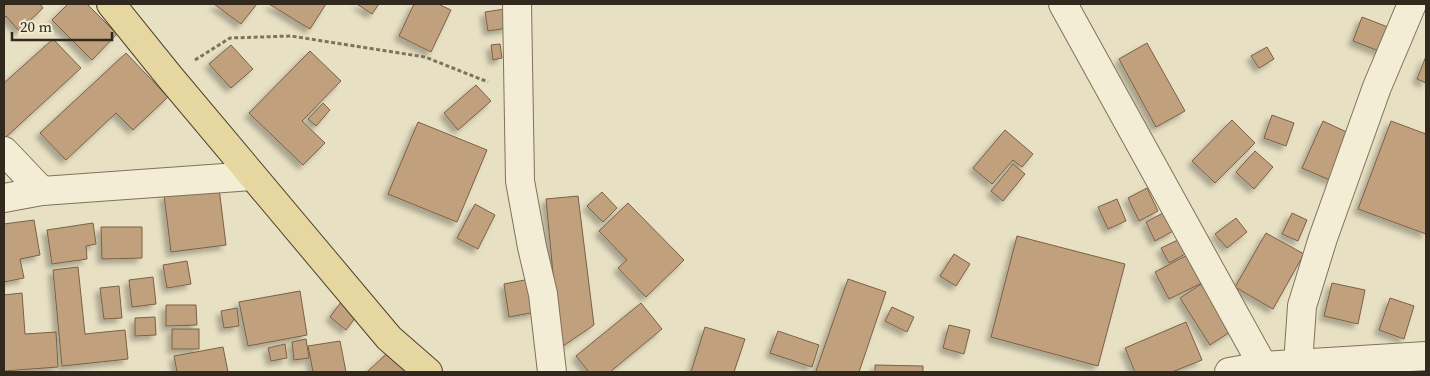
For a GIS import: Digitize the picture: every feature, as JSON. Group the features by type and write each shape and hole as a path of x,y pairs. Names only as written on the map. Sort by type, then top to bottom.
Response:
{"main road":[{"path":"111,4 168,76 389,338 428,372"}],"street":[{"path":"517,4 520,181 543,294 552,372"},
{"path":"1063,4 1263,366"},
{"path":"1298,364 1302,306 1323,238 1377,87 1412,4"},
{"path":"4,151 42,191"},
{"path":"4,198 42,191 252,176"},
{"path":"1229,372 1263,366 1426,356"}],"path":[{"path":"168,76 230,38 291,36 425,57 488,82"}],"building":[{"path":"4,4 40,4 43,8 19,31 6,16 4,18"},
{"path":"68,4 87,4 117,34 92,60 52,20"},
{"path":"214,4 257,4 241,24"},
{"path":"269,4 326,4 310,29"},
{"path":"357,4 379,4 372,14"},
{"path":"414,4 438,4 451,10 431,52 399,36"},
{"path":"505,9 508,28 488,31 485,12"},
{"path":"1362,17 1393,29 1384,53 1353,41"},
{"path":"53,39 81,68 5,138 4,83"},
{"path":"1147,43 1185,111 1156,127 1119,59"},
{"path":"500,44 502,58 493,60 491,45"},
{"path":"231,45 253,69 231,88 209,64"},
{"path":"1267,47 1274,59 1259,68 1251,56"},
{"path":"310,51 341,81 302,121 325,143 303,165 249,113"},
{"path":"126,53 168,97 133,130 116,113 66,160 40,133"},
{"path":"1426,56 1426,83 1417,79"},
{"path":"476,85 491,101 458,130 444,113"},
{"path":"323,103 330,110 316,126 308,119"},
{"path":"1272,115 1294,123 1286,146 1264,138"},
{"path":"1232,120 1255,143 1215,183 1192,161"},
{"path":"1323,121 1353,135 1332,181 1302,168"},
{"path":"1391,121 1426,134 1426,234 1358,209"},
{"path":"418,122 487,150 457,222 388,194"},
{"path":"1005,130 1033,154 1022,167 1013,160 992,184 973,168"},
{"path":"1255,151 1273,167 1254,189 1236,172"},
{"path":"1013,164 1025,174 1003,201 991,191"},
{"path":"219,188 226,245 171,252 164,195"},
{"path":"1147,188 1158,211 1139,221 1128,198"},
{"path":"602,192 617,208 603,222 587,206"},
{"path":"578,196 594,325 560,348 546,199"},
{"path":"1117,199 1126,221 1108,229 1098,207"},
{"path":"628,203 684,260 646,297 618,268 627,260 599,231"},
{"path":"475,204 495,215 478,249 457,238"},
{"path":"1165,212 1175,230 1155,241 1146,222"},
{"path":"1292,213 1307,220 1298,241 1282,234"},
{"path":"1236,218 1247,232 1227,248 1215,234"},
{"path":"34,220 40,255 20,259 24,278 4,282 4,224"},
{"path":"93,223 96,244 86,246 87,259 52,264 47,230"},
{"path":"101,227 142,227 142,258 102,259"},
{"path":"1266,233 1304,254 1273,309 1235,287"},
{"path":"1017,236 1125,264 1098,366 991,337"},
{"path":"1180,239 1187,253 1169,263 1161,248"},
{"path":"1191,253 1206,281 1169,299 1155,272"},
{"path":"954,254 970,264 956,286 940,276"},
{"path":"187,261 191,284 167,288 163,265"},
{"path":"78,267 85,334 125,330 128,359 62,366 53,270"},
{"path":"153,277 156,304 132,307 129,280"},
{"path":"530,279 536,312 509,317 504,284"},
{"path":"848,279 886,292 859,372 816,371"},
{"path":"1206,281 1236,328 1210,345 1180,298"},
{"path":"1332,283 1365,290 1358,324 1324,316"},
{"path":"119,286 122,318 104,319 100,288"},
{"path":"300,291 307,335 248,346 239,302"},
{"path":"22,293 25,334 56,332 58,367 4,371 4,295"},
{"path":"1390,298 1414,306 1404,339 1379,330"},
{"path":"341,302 358,314 346,330 330,317"},
{"path":"641,303 662,329 610,372 589,372 576,356"},
{"path":"166,305 196,305 197,325 166,326"},
{"path":"892,307 914,317 907,332 885,321"},
{"path":"237,308 239,326 224,328 221,311"},
{"path":"155,317 156,335 135,336 135,318"},
{"path":"1186,322 1202,360 1172,372 1135,372 1125,348"},
{"path":"949,325 970,330 964,354 943,348"},
{"path":"705,327 745,339 734,372 691,372"},
{"path":"172,329 199,329 199,349 172,349"},
{"path":"778,331 819,345 812,367 770,353"},
{"path":"306,339 309,358 294,360 292,342"},
{"path":"340,341 346,372 313,372 308,346"},
{"path":"285,344 287,358 271,361 268,348"},
{"path":"223,347 228,372 177,372 174,356"},
{"path":"393,348 416,372 368,371"},
{"path":"875,365 923,366 923,372 875,372"}]}
